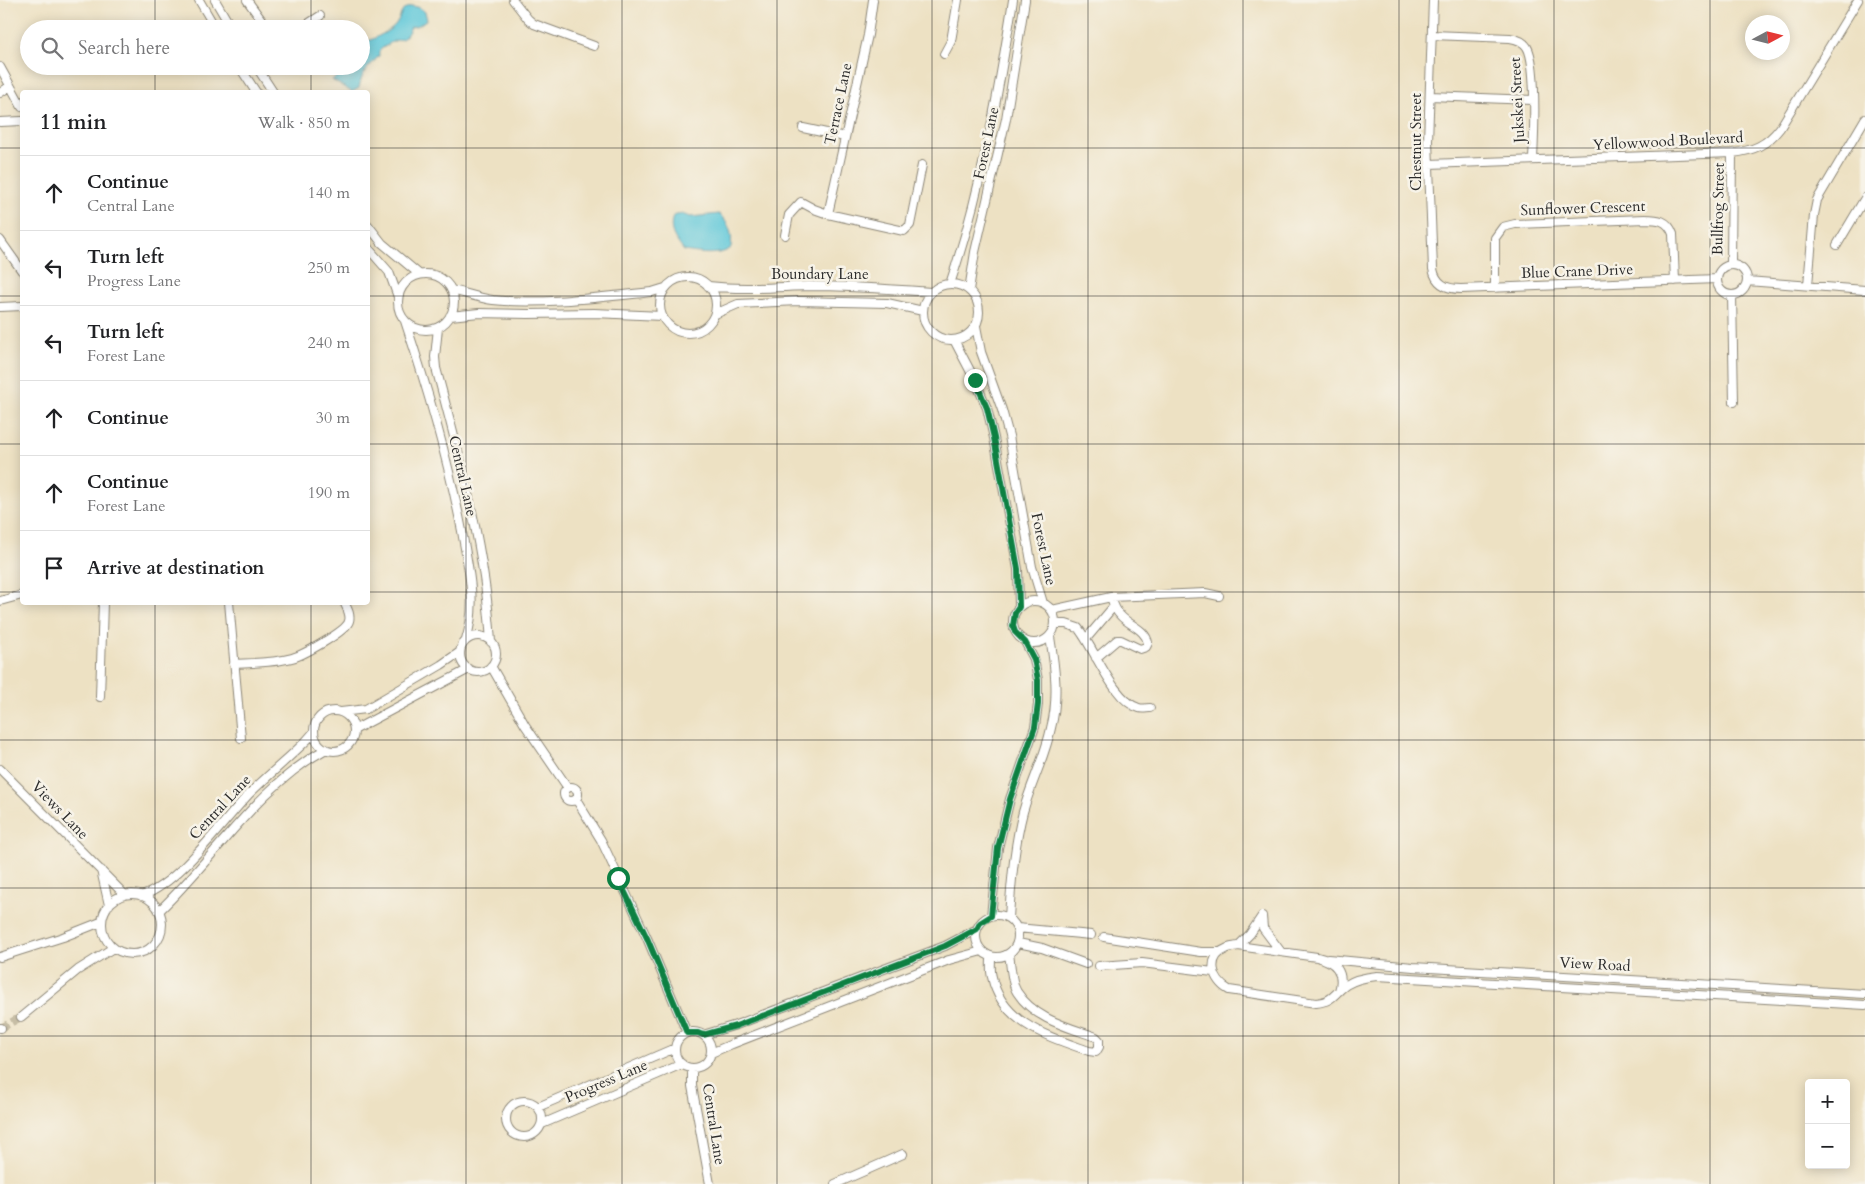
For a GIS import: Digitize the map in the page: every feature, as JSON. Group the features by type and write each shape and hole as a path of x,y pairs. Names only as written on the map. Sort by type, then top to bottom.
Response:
{"street":[{"path":"199,0 211,20"},
{"path":"215,0 227,20"},
{"path":"247,0 261,20"},
{"path":"513,0 534,24 594,46"},
{"name":"Terrace Lane","path":"828,214 868,35 873,0"},
{"path":"944,54 950,41 958,0"},
{"name":"Forest Lane","path":"950,284 986,147 1013,0"},
{"name":"Forest Lane","path":"969,290 975,252 1006,119 1025,0"},
{"name":"Chestnut Street","path":"1433,0 1429,164 1433,269 1440,283"},
{"name":"Yellowwood Boulevard","path":"1429,164 1750,151 1760,147 1774,136 1858,0"},
{"path":"314,20 320,16"},
{"name":"Jukskei Street","path":"1432,35 1510,38 1526,45 1530,54 1534,100 1533,160"},
{"path":"0,67 20,104"},
{"path":"245,75 255,90"},
{"path":"262,75 272,90"},
{"path":"0,93 10,86"},
{"path":"1430,96 1534,100"},
{"path":"1808,286 1817,200 1865,119"},
{"path":"0,122 20,121"},
{"path":"803,128 845,137"},
{"name":"Bullfrog Street","path":"1731,265 1732,153"},
{"path":"785,235 790,214 801,202 828,214 900,232 904,231 910,224 922,165"},
{"path":"1836,245 1865,198"},
{"name":"Sunflower Crescent","path":"1495,288 1495,238 1503,227 1515,224 1662,220 1671,228 1673,234 1675,281"},
{"path":"370,228 382,243 419,274"},
{"path":"0,241 20,268"},
{"path":"370,250 388,272 398,298 400,313 412,327 420,330 438,328 450,316 454,299 452,290 446,282 438,276 429,274 419,274 410,278 403,285 398,298"},
{"path":"1731,265 1743,269 1747,281 1741,292 1732,295 1721,290 1717,279 1723,268 1731,265"},
{"path":"691,277 700,280 708,286 716,300 715,314 705,328 690,334 674,330 667,325 660,307 661,297 665,288 681,278 691,277"},
{"name":"Blue Crane Drive","path":"1440,283 1447,288 1453,289 1717,279"},
{"path":"1747,281 1865,290"},
{"path":"950,284 963,286 969,290 979,307 976,326 963,338 954,340 946,340 932,333 927,327 923,311 931,292 936,288 950,284"},
{"name":"Boundary Lane","path":"708,286 732,288 809,286 931,292"},
{"path":"452,290 493,300 509,301 565,300 642,293 665,288"},
{"path":"1732,295 1734,402"},
{"name":"Boundary Lane","path":"715,314 738,304 798,301 887,303 923,311"},
{"path":"0,307 20,306"},
{"path":"450,316 479,313 594,313 662,316"},
{"name":"Central Lane","path":"142,896 154,891 170,879 218,830 247,796 303,744 314,732 316,721 320,716 330,711 341,712 366,709 460,652 466,640 472,616 472,596 458,514 442,442 405,321"},
{"name":"Forest Lane","path":"976,326 981,352 1002,410 1009,436 1032,567 1043,603"},
{"name":"Central Lane","path":"159,911 178,893 278,783 308,759 326,749 337,751 347,746 354,730 469,669 481,672 491,666 496,656 491,642 486,593 472,507 436,368 435,356 438,328"},
{"name":"Forest Lane","path":"954,340 987,408 1018,569 1019,607"},
{"path":"1052,610 1111,597 1206,593 1219,596"},
{"path":"0,601 20,596"},
{"path":"1096,658 1117,640 1140,649 1146,647 1148,643 1145,634 1121,616 1114,606 1111,597"},
{"path":"991,916 1000,840 1010,799 1036,719 1038,680 1034,659 1025,642 1015,632 1013,626 1015,613 1019,607 1033,600 1043,603 1052,610 1055,617 1056,624 1050,637 1056,683 1055,707 1051,729 1023,812 1011,884 1009,918"},
{"path":"100,697 103,605"},
{"path":"229,605 241,738"},
{"path":"234,664 280,660 302,655 341,632 347,626 350,616 345,605"},
{"path":"1086,639 1114,606"},
{"path":"1056,624 1074,625 1078,628 1115,686 1131,704 1138,708 1150,708"},
{"path":"466,640 483,636 491,642"},
{"path":"1025,642 1038,644 1050,637"},
{"path":"460,652 462,662 469,669"},
{"path":"491,666 526,725 568,788 564,794 566,798 570,801 576,799 601,840 647,938 687,1033"},
{"path":"341,712 351,721 354,730"},
{"path":"314,732 317,742 326,749"},
{"name":"Views Lane","path":"0,769 125,894"},
{"path":"101,870 109,904"},
{"path":"125,894 142,896 152,902 162,919 160,935 151,948 136,955 128,955 113,948 106,941 102,932 101,922 105,910 116,898 125,894"},
{"path":"998,914 1009,918 1017,928 1018,943 1004,957 991,958 982,952 976,941 977,929 980,923 991,916 998,914"},
{"path":"1238,946 1250,934 1262,916 1263,928 1273,944 1281,952"},
{"path":"0,958 101,922"},
{"path":"1017,928 1091,936"},
{"path":"703,1035 736,1026 945,946 977,929"},
{"path":"1099,966 1142,963 1214,972 1216,960 1220,952 1201,952 1104,937"},
{"path":"1018,943 1042,948 1086,964"},
{"name":"View Road","path":"1220,952 1226,948 1238,946 1324,958 1413,967 1865,994"},
{"path":"21,1017 78,970 113,948"},
{"path":"711,1053 949,960 982,952"},
{"path":"991,958 992,977 1000,999 1015,1018 1037,1032 1089,1052 1096,1052 1099,1047 1099,1040 1096,1037 1061,1025 1038,1014 1016,991 1009,954"},
{"path":"1324,958 1340,971 1342,983 1339,991"},
{"name":"View Road","path":"1214,972 1216,980 1229,990 1272,998 1316,1003 1330,1000 1347,985 1360,979 1377,976 1865,1005"},
{"path":"1765,988 1765,999"},
{"path":"687,1033 703,1035 710,1043 711,1053 706,1063 702,1066 692,1068 682,1064 675,1054 675,1048 679,1039 687,1033"},
{"name":"Progress Lane","path":"538,1107 675,1048"},
{"name":"Progress Lane","path":"542,1124 682,1064"},
{"name":"Central Lane","path":"692,1068 692,1086 710,1184"},
{"path":"532,1102 538,1107 542,1115 542,1124 532,1136 524,1138 516,1136 510,1131 506,1124 506,1115 516,1103 532,1102"},
{"path":"835,1184 903,1154"}],"water":[{"path":"408,7 420,8 425,12 427,19 419,25 411,27 404,38 390,43 380,50 379,55 370,66 370,40 391,29 397,23 403,11"},
{"path":"340,75 363,75 359,88 356,90 349,90 332,80"},
{"path":"681,214 691,217 719,214 730,229 731,248 721,253 684,251 675,239 671,226 673,216"}],"tunnel":[{"path":"1,1028 21,1017"}],"route":[{"path":"618,878 647,938 687,1033 693,1032 703,1035 736,1026 945,946 977,929 980,923 991,916 998,848 1010,799 1035,727 1038,704 1038,680 1034,659 1025,642 1015,632 1013,626 1013,619 1019,607 1018,569 994,438 987,408 975,380"}]}
